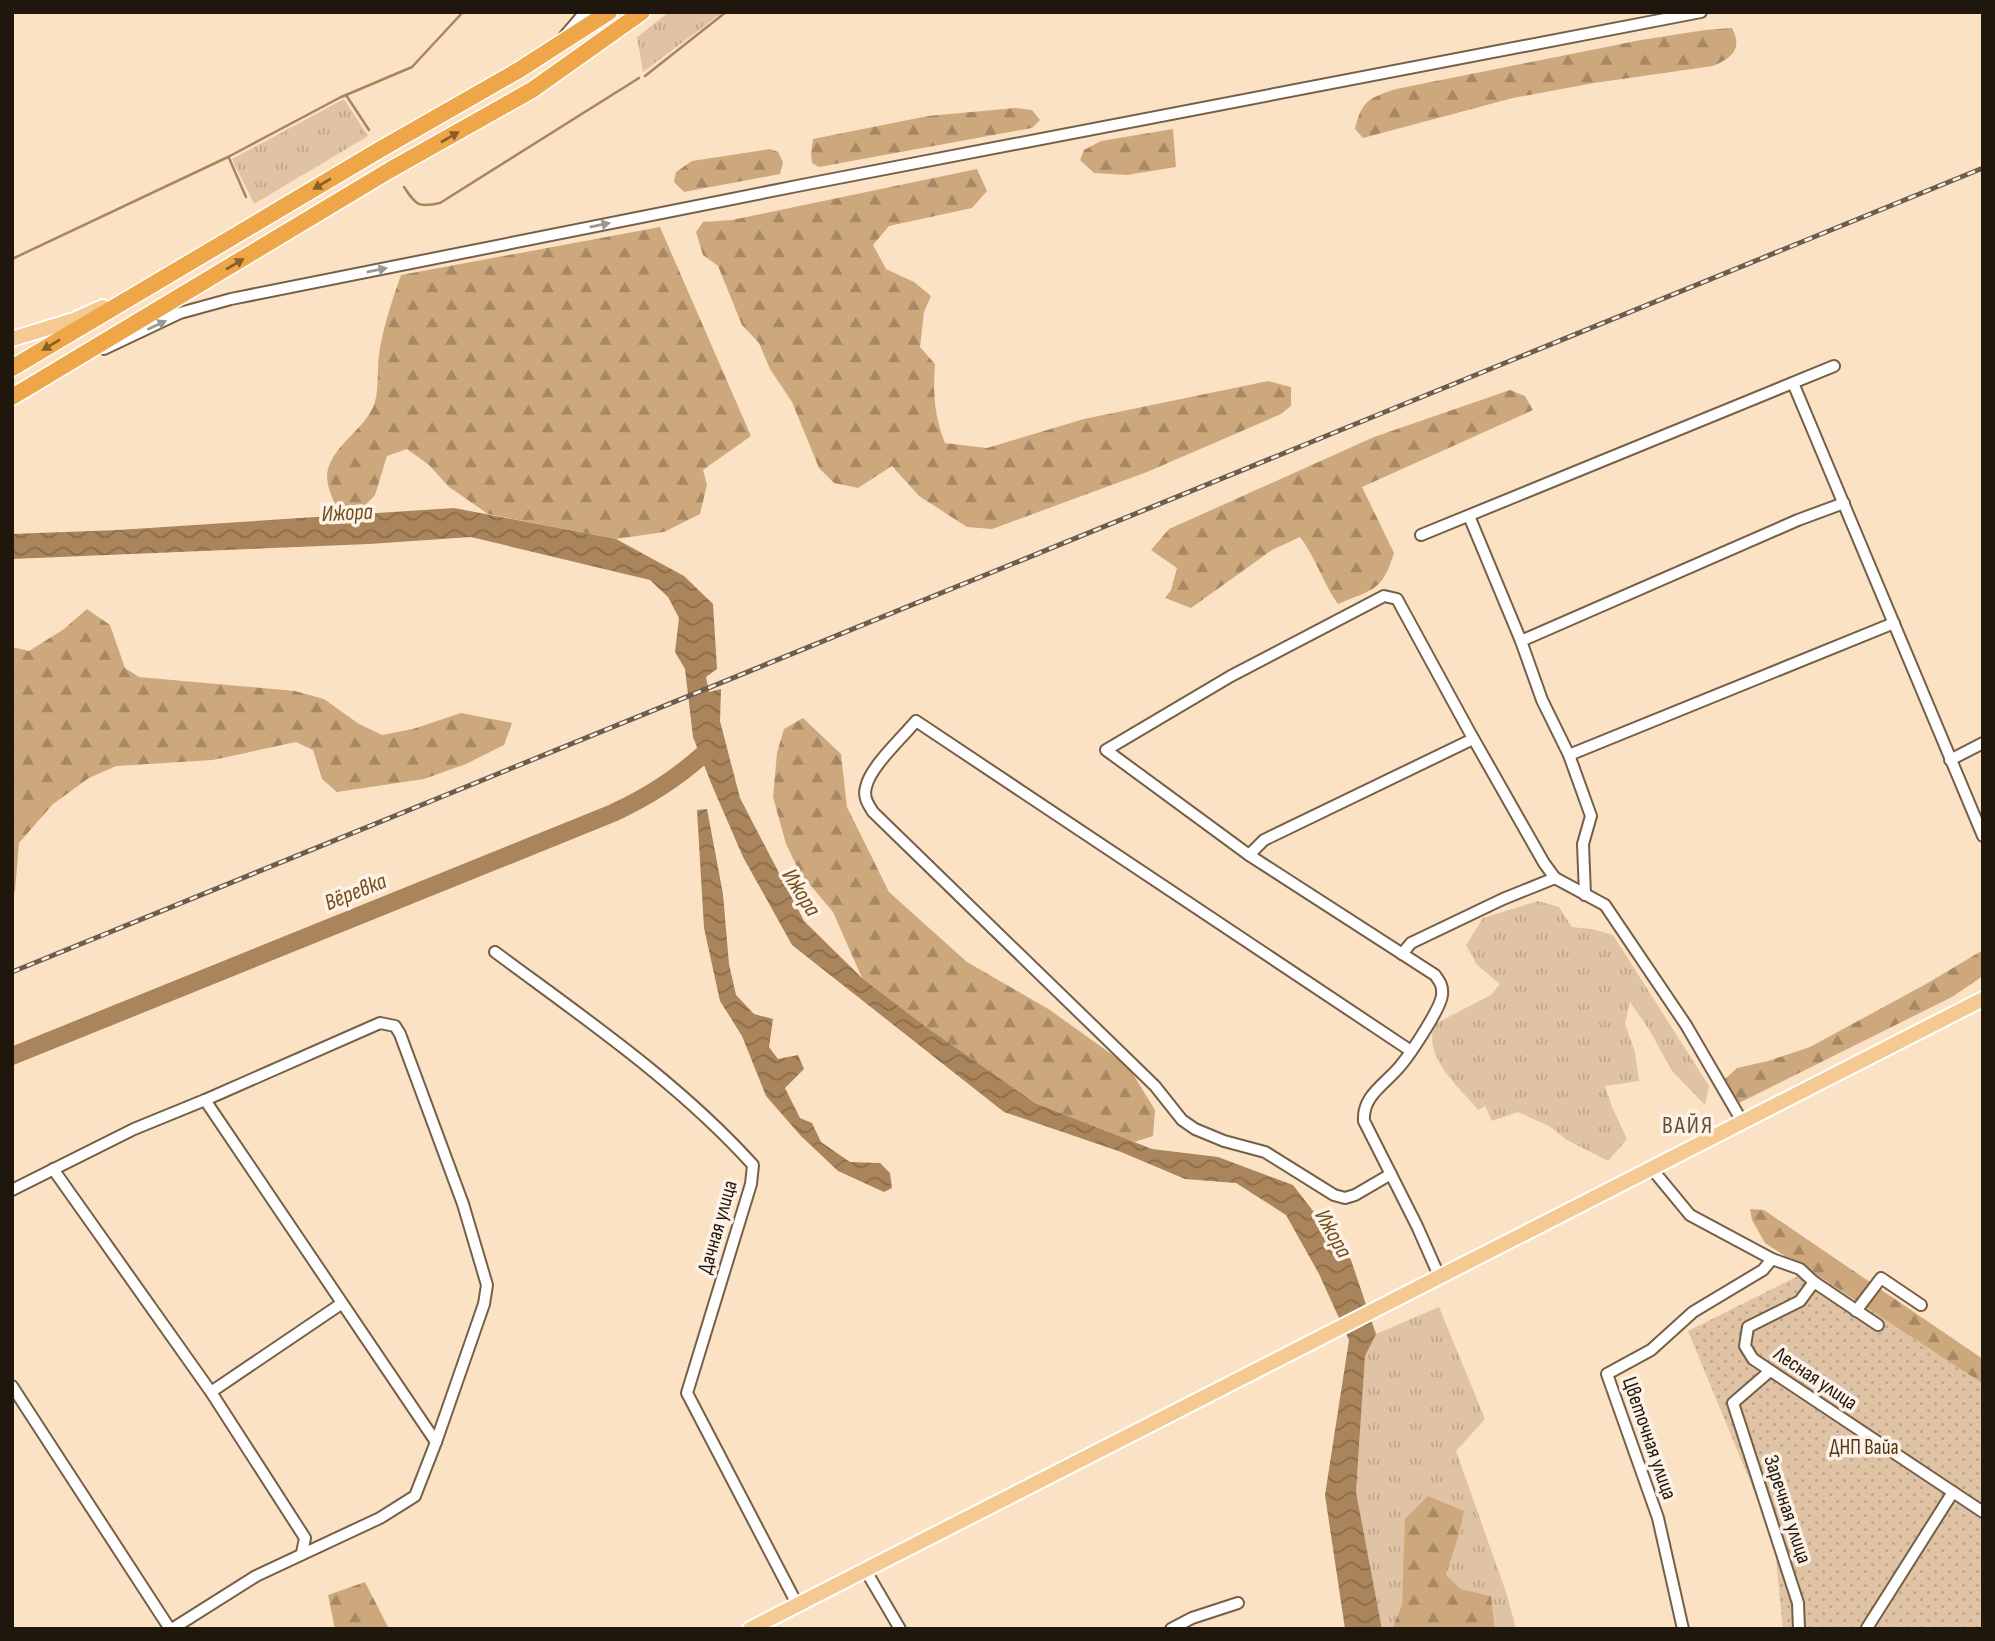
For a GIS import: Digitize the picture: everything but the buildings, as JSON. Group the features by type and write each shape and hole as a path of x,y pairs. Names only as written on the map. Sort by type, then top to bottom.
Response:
{"highway":[{"path":"12,368 557,46 609,12"},
{"path":"12,397 390,170 532,90 642,12"}],"main road":[{"path":"12,338 74,320 173,273"},
{"path":"750,1629 1983,999"}],"street":[{"path":"557,46 568,30 587,12"},
{"path":"51,374 180,313 232,299 649,215 1701,12"},
{"path":"1421,536 1834,366"},
{"path":"1793,383 1983,836"},
{"path":"1521,640 1844,503"},
{"path":"1469,516 1521,640 1542,700 1569,755 1591,816 1583,844 1585,895"},
{"path":"1440,1278 1364,1121 1363,1110 1369,1098 1401,1066 1411,1051 1442,998 1442,985 1435,975 1249,855 1106,750 1231,676 1384,596 1397,599 1473,739 1555,878 1605,905 1686,1026 1743,1123"},
{"path":"1569,755 1894,623"},
{"path":"1391,1174 1345,1198 1334,1195 1265,1152 1224,1141 1195,1129 1182,1120 1155,1086 873,812 866,801 865,789 870,776 916,722 1411,1051"},
{"path":"1249,855 1264,840 1473,739"},
{"path":"1950,760 1983,743"},
{"path":"1402,954 1411,943 1503,899 1555,878"},
{"name":"Дачная улица","path":"495,952 603,1032 705,1115 753,1165 751,1184 687,1393 797,1604"},
{"path":"12,1190 134,1129 380,1023 395,1026 400,1034 463,1204 487,1285 484,1304 415,1496 380,1518 256,1576 171,1629 12,1386"},
{"path":"205,1100 436,1442"},
{"path":"53,1169 211,1392 305,1538 302,1553"},
{"path":"1652,1169 1690,1215 1772,1259 1800,1269 1814,1282 1878,1325"},
{"name":"Цветочная улица","path":"1683,1629 1658,1518 1608,1374 1651,1350 1693,1312 1763,1270 1772,1259"},
{"path":"1856,1311 1881,1278 1921,1305"},
{"name":"Лесная улица","path":"1814,1282 1800,1301 1748,1327 1745,1346 1753,1359 1983,1512"},
{"path":"211,1392 341,1304"},
{"name":"Заречная улица","path":"1770,1371 1733,1403 1798,1603 1799,1629"},
{"path":"1867,1629 1953,1492"},
{"path":"866,1571 900,1629"},
{"path":"1171,1629 1192,1618 1238,1603"}],"green space":[{"path":"669,12 723,12 643,72 637,37"},
{"path":"1732,28 1736,42 1734,52 1726,60 1713,66 1513,98 1363,138 1355,129 1368,102 1396,89 1641,40"},
{"path":"344,99 368,136 254,204 232,159"},
{"path":"1015,108 1032,110 1040,120 1032,128 819,167 812,163 813,139 928,116"},
{"path":"1173,129 1176,167 1127,175 1094,173 1080,160 1084,150 1101,141"},
{"path":"770,149 778,152 783,162 780,174 684,192 674,182 676,172 692,161"},
{"path":"977,169 987,191 972,208 889,226 873,245 886,269 914,282 931,296 924,312 920,347 935,364 935,404 945,443 987,448 1084,419 1268,381 1291,387 1291,406 1281,414 1147,472 992,529 967,527 919,496 892,466 858,488 834,483 819,468 792,402 770,369 759,343 742,325 718,266 703,255 696,232 703,222 732,220"},
{"path":"660,227 751,436 703,470 707,485 700,514 664,532 616,539 488,514 449,487 429,465 407,449 387,456 375,495 357,514 340,515 328,487 328,469 332,459 365,420 375,402 381,344 401,275"},
{"path":"1510,390 1525,396 1533,410 1362,487 1394,553 1390,566 1375,588 1338,604 1300,537 1272,550 1191,608 1165,598 1171,590 1177,568 1151,550 1169,529 1374,437"},
{"path":"87,609 110,625 125,668 139,677 295,691 324,699 359,724 382,735 413,729 461,713 512,723 504,745 466,764 424,779 337,792 322,779 313,750 296,742 213,760 116,766 89,778 53,804 19,843 15,891 12,894 12,647 29,651 64,629"},
{"path":"803,718 841,754 847,807 889,892 967,962 1050,1010 1128,1066 1155,1110 1153,1136 1134,1142 1035,1103 862,978 833,912 800,873 786,844 773,797 777,753 784,729"},
{"path":"1538,901 1559,907 1572,927 1613,935 1709,1086 1705,1105 1672,1071 1630,1002 1625,1024 1635,1052 1639,1081 1605,1086 1627,1139 1608,1161 1567,1140 1549,1126 1518,1112 1492,1121 1485,1106 1478,1110 1444,1071 1433,1048 1435,1024 1491,995 1500,984 1477,965 1466,945 1483,918"},
{"path":"1983,950 1983,976 1952,997 1737,1104 1724,1080 1737,1068 1810,1047"},
{"path":"1750,1209 1764,1210 1983,1359 1983,1384 1765,1243 1752,1220"},
{"name":"ДНП Вайа","path":"1810,1270 1983,1384 1983,1629 1783,1629 1774,1539 1688,1331"},
{"path":"1439,1307 1485,1419 1456,1451 1507,1595 1516,1629 1495,1629 1491,1596 1461,1589 1446,1575 1458,1538 1405,1564 1402,1604 1392,1629 1382,1629 1356,1492 1365,1355 1376,1334"},
{"path":"1428,1496 1464,1511 1446,1575 1461,1589 1491,1596 1495,1629 1392,1629 1402,1604 1405,1519"},
{"path":"365,1582 389,1629 335,1629 328,1595"}],"water":[{"name":"Ижора","path":"454,508 616,539 684,576 713,604 717,669 706,677 709,692 721,689 720,721 740,798 804,921 862,978 1035,1103 1152,1149 1218,1157 1293,1185 1351,1260 1376,1334 1365,1356 1356,1492 1382,1629 1345,1629 1325,1495 1349,1340 1319,1274 1286,1215 1236,1183 1185,1179 1121,1152 1004,1112 792,945 743,857 693,737 685,669 675,652 679,618 668,597 650,580 471,537 369,544 12,559 12,534 118,530"},
{"path":"707,809 723,894 729,964 736,995 754,1014 773,1019 769,1047 778,1059 798,1055 804,1069 785,1088 800,1118 812,1123 821,1142 850,1162 880,1163 890,1173 892,1188 884,1192 838,1171 801,1136 766,1096 742,1036 720,1001 704,928 697,810"}],"waterway":[{"path":"346,95 412,67 463,12"},
{"path":"645,76 726,12"},
{"path":"404,187 418,204 440,203 639,78"},
{"path":"12,259 228,157 346,95 369,130"},
{"path":"229,158 246,197"},
{"name":"Вёревка","path":"12,1056 613,813 662,786 706,752"}],"railway":[{"path":"12,972 1983,168"}],"district":[{"name":"ВАЙЯ","path":"1688,1125"}]}
